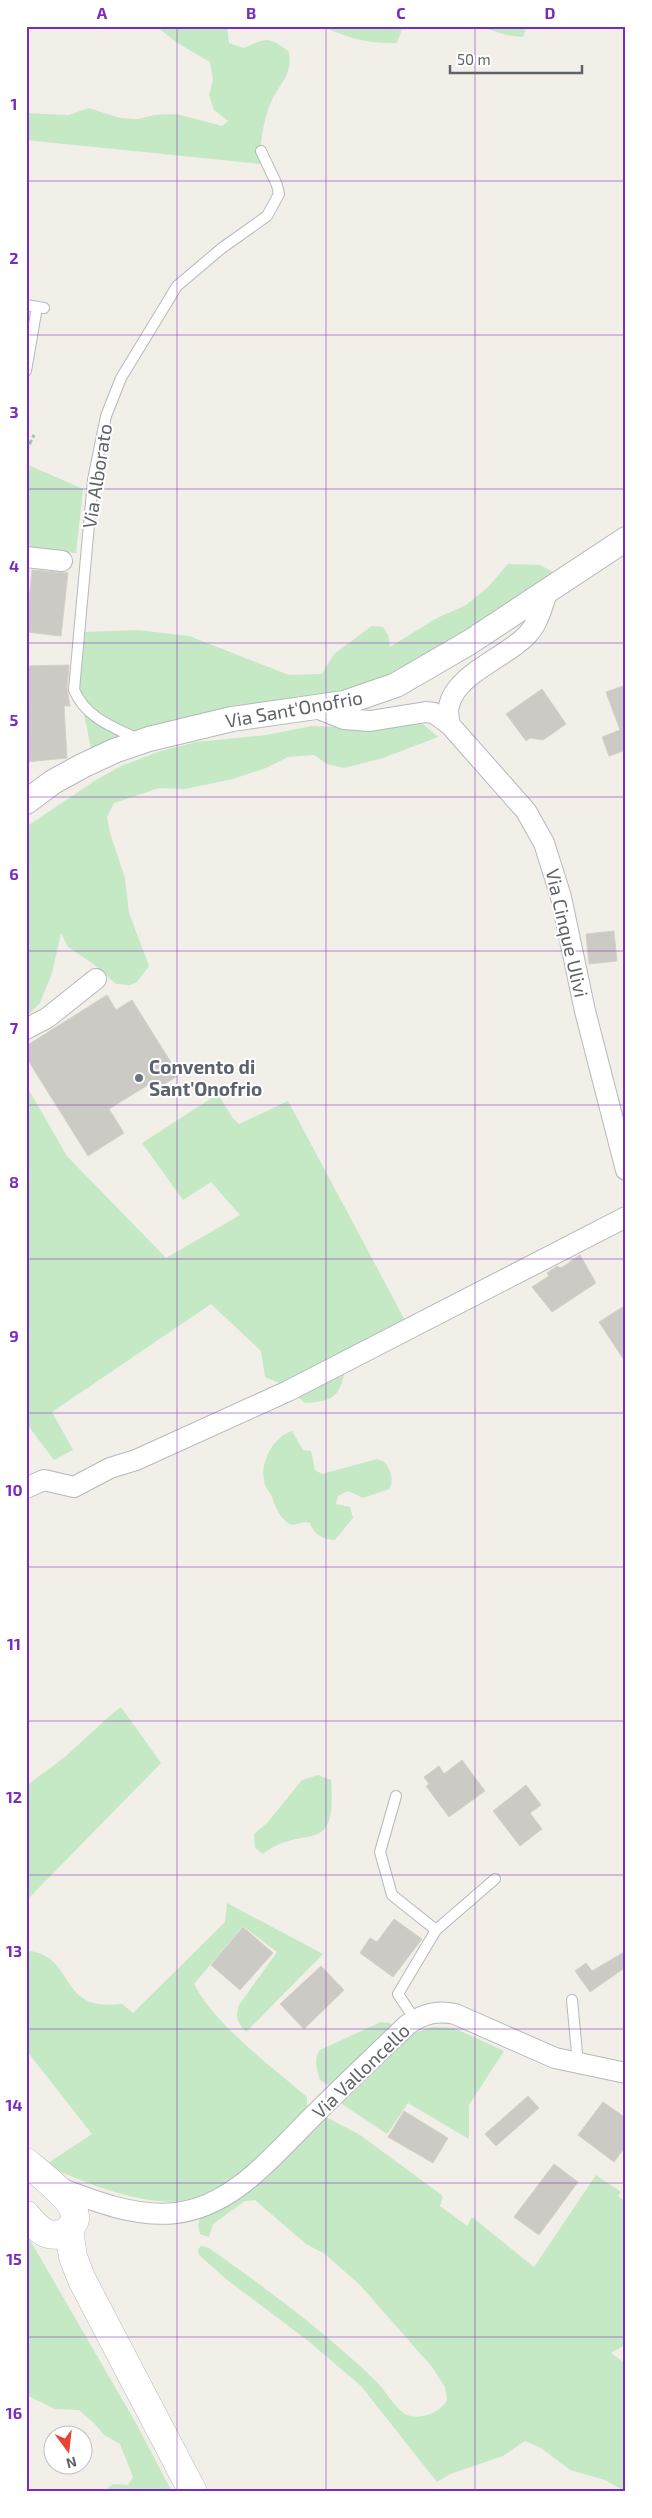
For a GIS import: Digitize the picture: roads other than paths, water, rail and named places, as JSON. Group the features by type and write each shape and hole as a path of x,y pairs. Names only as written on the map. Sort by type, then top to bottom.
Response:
{"main road":[{"path":"26,2162 68,2201 74,2211 75,2219 70,2228 59,2235 49,2236 34,2224"},
{"path":"34,2224 82,2280"},
{"path":"70,2228 73,2257 82,2280 193,2492"}],"street":[{"name":"Via Sant'Onofrio","path":"26,802 53,782 82,766 114,751 143,741 232,720 344,703 396,686 470,642 626,539"},
{"path":"26,557 62,561"},
{"path":"450,725 448,706 453,695 470,676 526,637 536,624 548,590"},
{"name":"Via Cinque Ulivi","path":"314,708 344,719 370,721 426,712 434,713 450,725 526,811 544,843 561,897 585,1011 626,1170"},
{"path":"26,1029 46,1018 96,979"},
{"path":"26,1488 44,1480 74,1487 110,1468 145,1456 288,1391 626,1217"},
{"name":"Via Valloncello","path":"70,2228 89,2211 99,2207 116,2207 174,2214 201,2207 238,2186 259,2171 325,2104 415,2020 437,2012 455,2014 535,2050 578,2064 626,2073"},
{"name":"Via Valloncello","path":"49,2183 116,2207"}],"lane":[{"name":"Via Alborato","path":"143,741 99,721 86,710 74,690 93,480 106,416 121,378 177,286 222,248 267,216 274,205 279,194 277,185 261,151"},
{"path":"26,371 36,307"},
{"path":"396,1796 380,1852 392,1895 436,1930"},
{"path":"415,2020 398,1994 436,1930 495,1879"},
{"path":"572,2000 578,2064"}],"place":[{"name":"Convento di Sant'Onofrio","path":"139,1078"}]}
